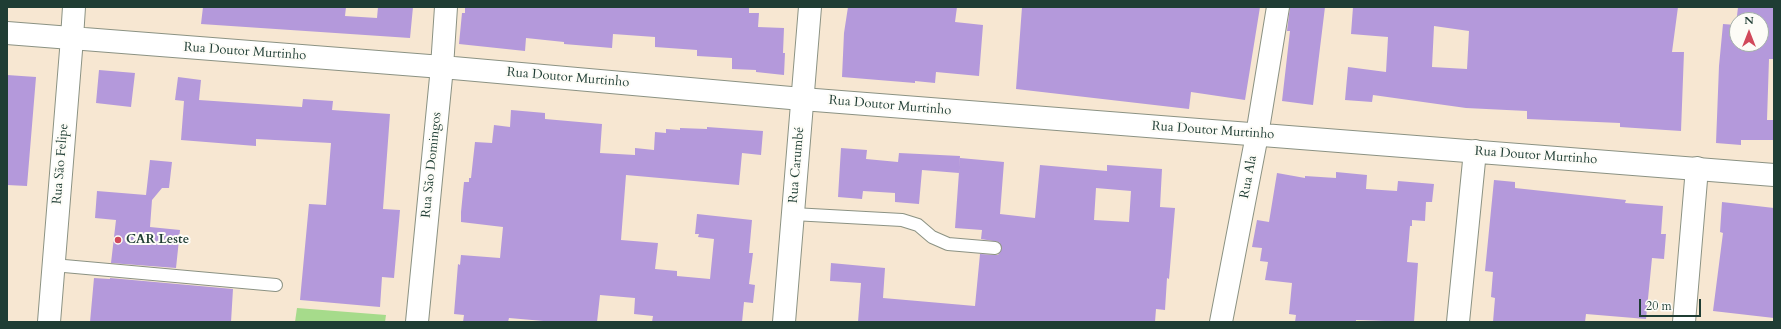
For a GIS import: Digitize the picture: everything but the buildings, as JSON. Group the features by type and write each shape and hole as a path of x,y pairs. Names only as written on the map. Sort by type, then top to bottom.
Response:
{"street":[{"name":"Rua São Felipe","path":"49,322 74,7"},
{"name":"Rua São Domingos","path":"417,322 442,67 446,7"},
{"name":"Rua Carumbé","path":"784,322 810,7"},
{"name":"Rua Ala","path":"1221,322 1257,134 1278,7"},
{"name":"Rua Doutor Murtinho","path":"7,33 442,67 802,99 1774,174"},
{"path":"1458,322 1475,151"},
{"path":"1684,322 1697,168"}],"lane":[{"path":"793,214 902,220 918,225 932,237 948,244 995,248"},
{"path":"53,265 276,285"}],"green space":[{"path":"297,308 386,315 385,322 295,322"}],"place":[{"name":"CAR Leste","path":"118,240"}]}
